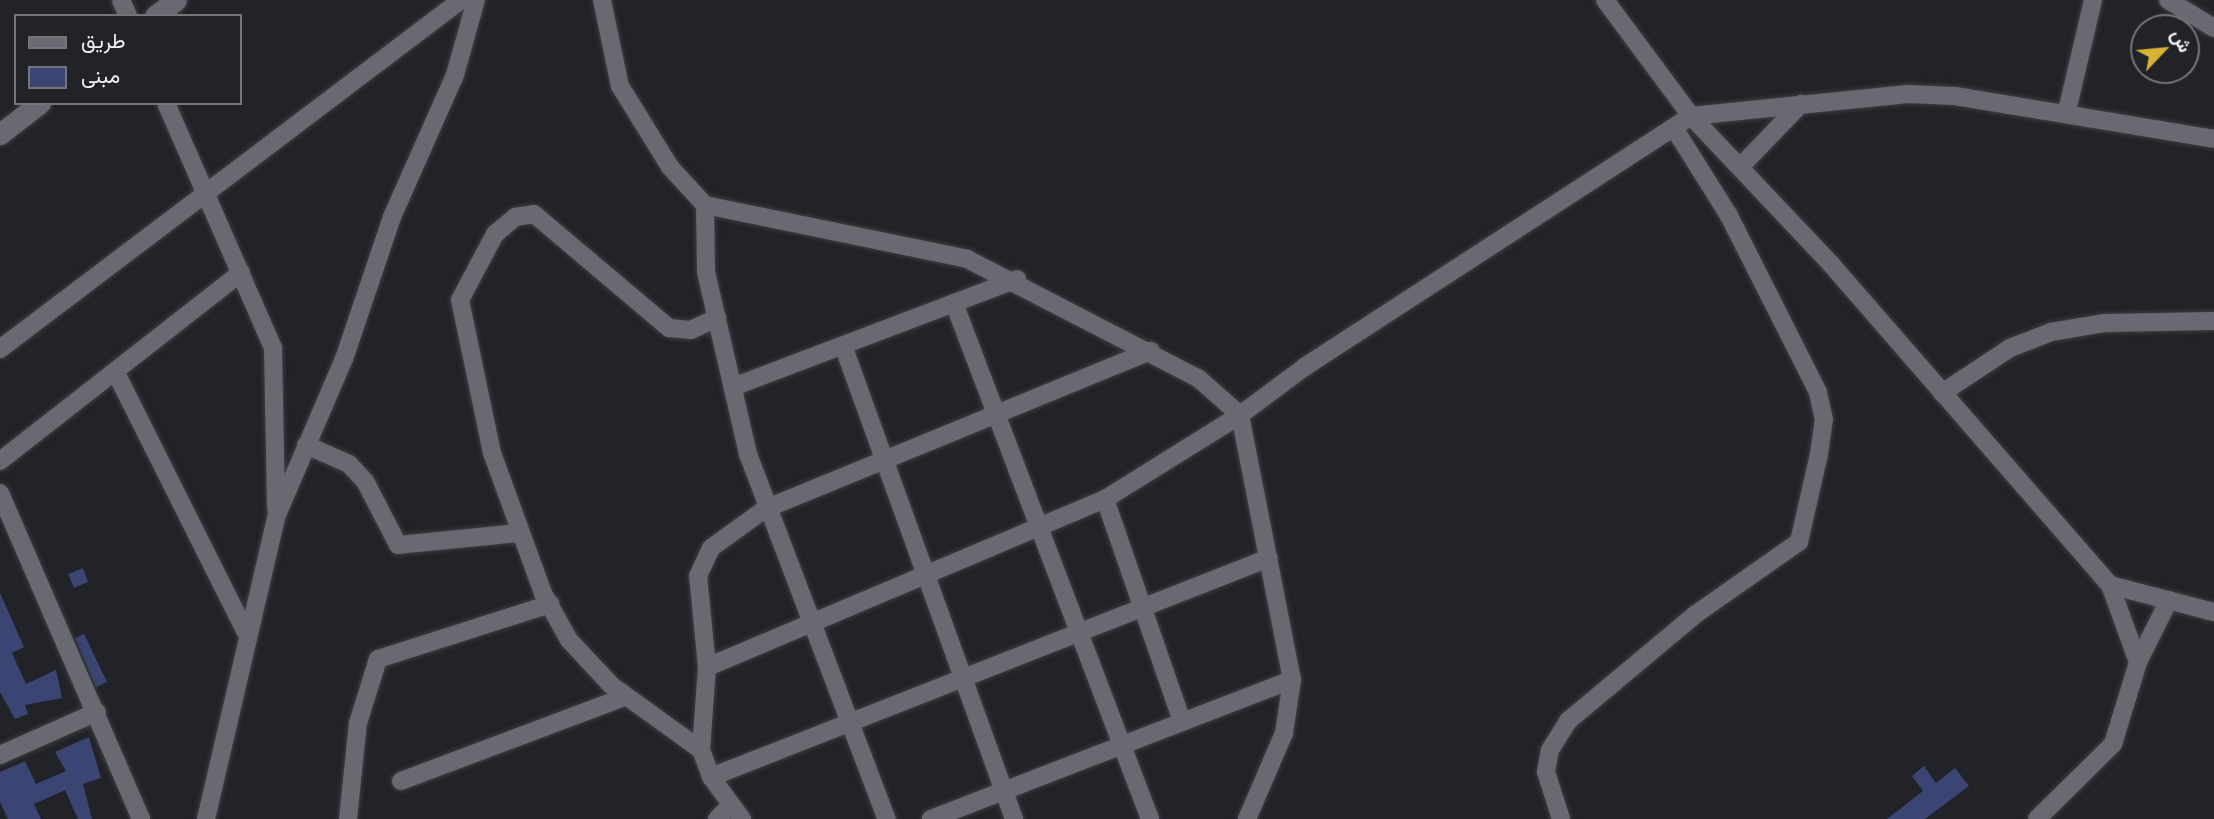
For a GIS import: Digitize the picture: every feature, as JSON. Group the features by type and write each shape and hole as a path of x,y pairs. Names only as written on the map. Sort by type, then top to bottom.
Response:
{"street":[{"path":"158,14 176,0"},
{"path":"0,349 204,189 461,0"},
{"path":"206,819 245,632 276,515 344,359 392,217 455,75 476,0"},
{"path":"602,0 620,86 670,167 705,205 967,259 1017,279 1151,351 1221,394 1240,415 1292,680 1284,733 1247,819"},
{"path":"1605,0 1691,116 1742,165 2110,585 2138,662"},
{"path":"2067,111 2093,0"},
{"path":"2168,0 2214,28"},
{"path":"707,667 810,619 1040,529 1105,499 1240,415 1306,366 1691,116 1908,94 2067,111 2214,139"},
{"path":"1742,165 1801,104"},
{"path":"1,131 37,105"},
{"path":"167,105 273,348 276,515"},
{"path":"1561,819 1546,772 1550,750 1568,721 1696,614 1793,548 1806,527 1819,454 1824,419 1818,392 1734,225 1674,128"},
{"path":"705,205 706,272 765,509 887,819"},
{"path":"701,750 624,697 569,640 519,533 461,329 460,300 495,234 515,217 534,214 669,328 691,330 717,318"},
{"path":"0,461 242,273"},
{"path":"733,387 844,348 1017,279"},
{"path":"954,303 1150,819"},
{"path":"1942,393 2010,348 2051,332 2105,323 2214,321"},
{"path":"844,348 1014,819"},
{"path":"717,819 736,812 711,777 701,750 707,667 698,576 703,560 765,509 885,464 1151,351"},
{"path":"115,371 245,632"},
{"path":"306,445 349,464 365,481 398,545 519,533"},
{"path":"0,493 141,819"},
{"path":"1105,499 1181,719"},
{"path":"711,777 964,682 1269,558"},
{"path":"2110,585 2214,611"},
{"path":"2037,819 2113,744 2138,662 2169,600"},
{"path":"348,819 358,723 378,659 550,604"},
{"path":"931,819 1181,719 1292,680"},
{"path":"401,781 624,697"},
{"path":"0,755 97,712"}],"building":[{"path":"83,568 88,582 74,588 68,574"},
{"path":"0,593 24,647 12,653 26,684 56,670 62,698 25,705 28,714 15,719 0,692"},
{"path":"84,634 107,682 96,687 75,638"},
{"path":"89,737 101,778 83,784 92,819 78,819 65,790 34,804 41,819 8,819 0,802 0,772 25,761 36,784 66,771 55,752"},
{"path":"1924,766 1936,783 1955,768 1969,786 1925,819 1887,819 1923,791 1912,776"}]}
